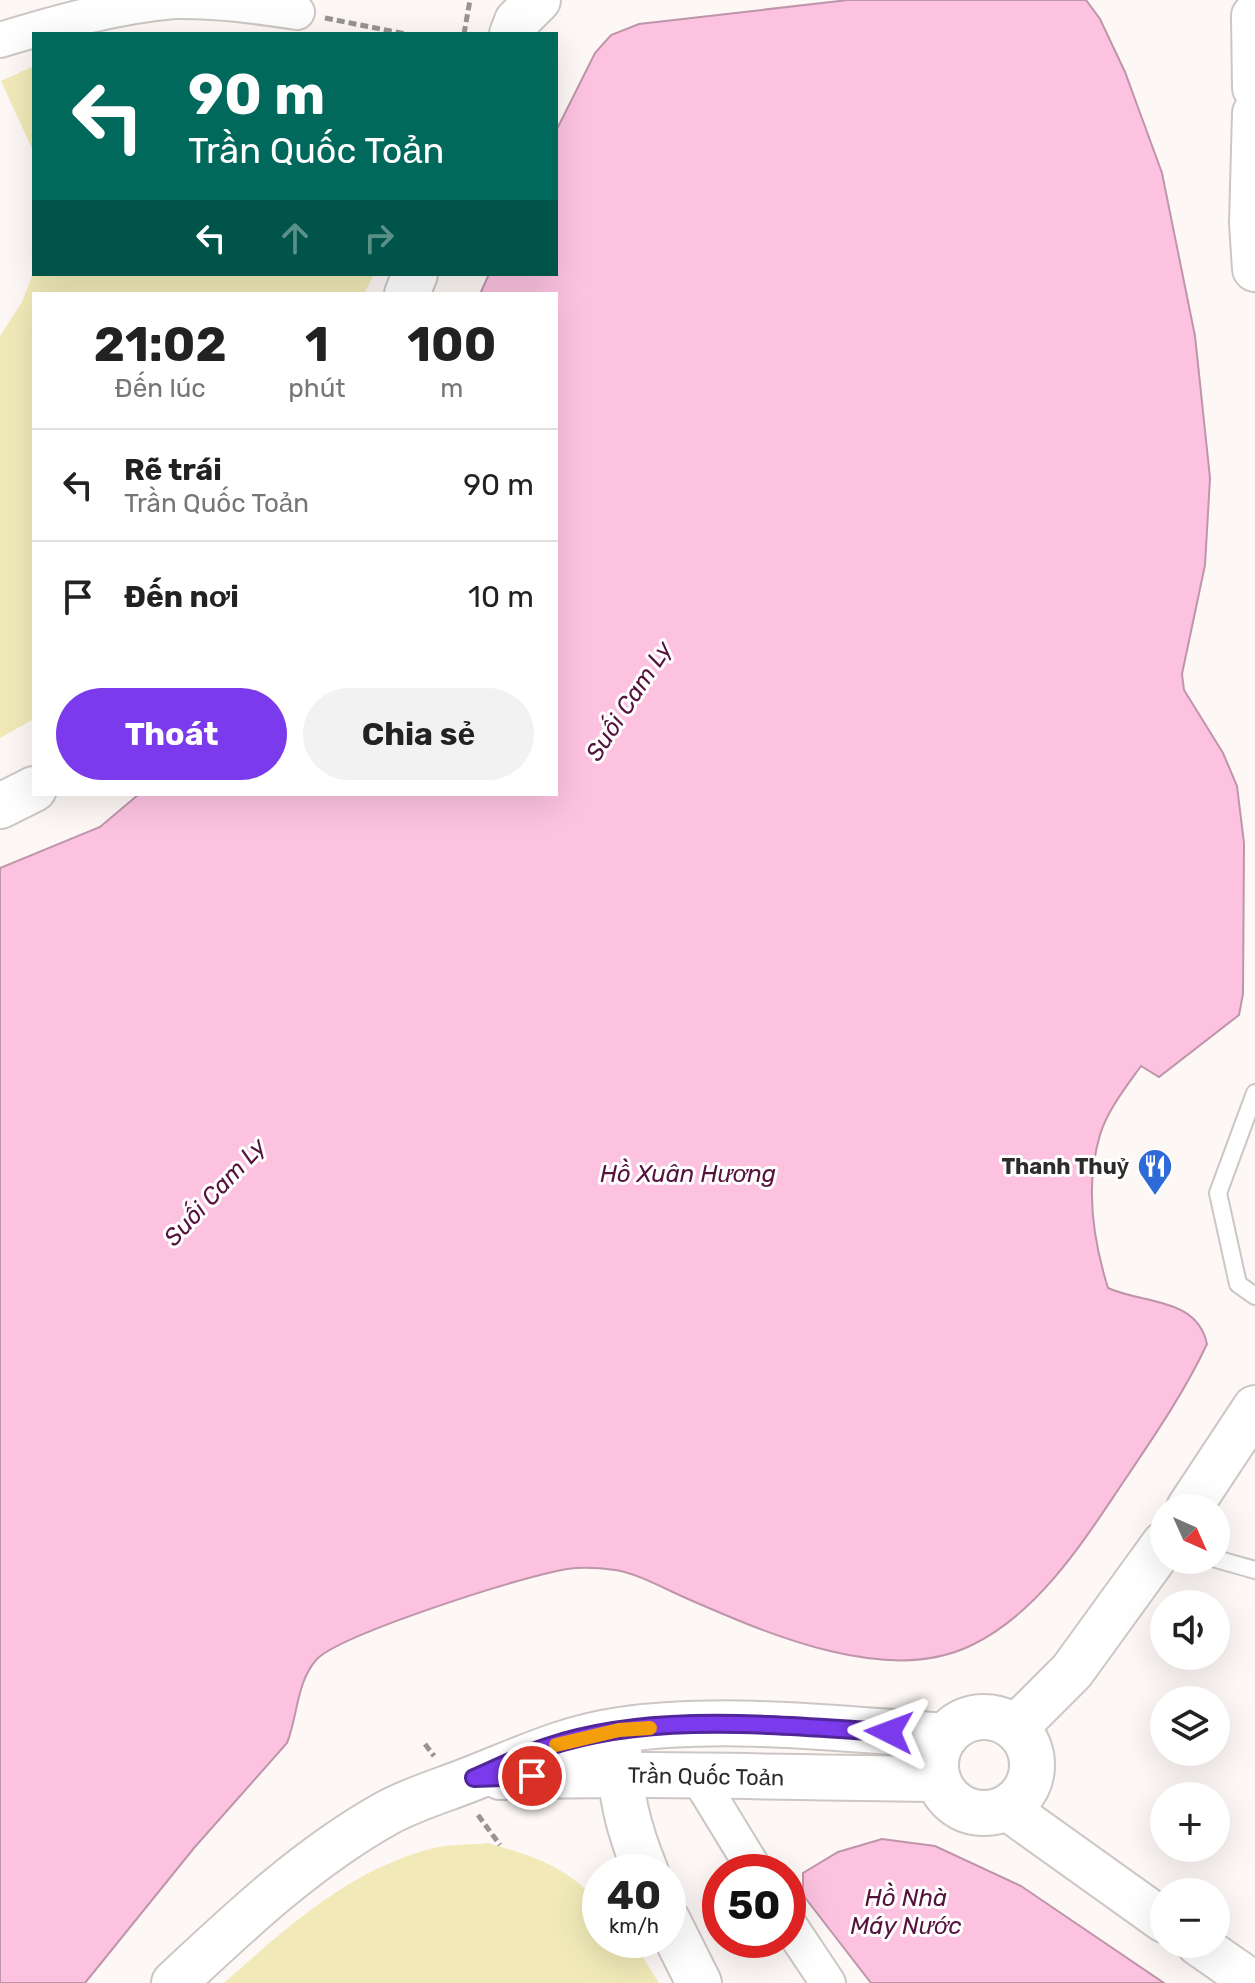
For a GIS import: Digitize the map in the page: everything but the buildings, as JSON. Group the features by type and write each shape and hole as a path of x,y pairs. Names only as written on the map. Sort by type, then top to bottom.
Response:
{"main road":[{"path":"513,32 517,21 538,0"},
{"path":"1243,11 1255,88"},
{"path":"1255,113 1252,223 1255,269"},
{"path":"0,806 32,790"},
{"path":"1198,1494 1255,1408"},
{"path":"1015,1728 1072,1671 1150,1564"},
{"path":"991,1717 1015,1728 1026,1741 1032,1756 1032,1773 1026,1788 1006,1808 990,1813 973,1812 958,1806 946,1794 938,1779 939,1751 946,1736 974,1718 991,1717"},
{"name":"Trần Quốc Toản","path":"174,1983 326,1851 389,1812 548,1746 619,1730 682,1725 775,1725 946,1736"},
{"path":"619,1730 619,1773 628,1827 639,1854"},
{"name":"Trần Quốc Toản","path":"474,1778 619,1773 698,1777 938,1779"},
{"path":"686,1957 699,1983"}],"street":[{"path":"0,40 55,23 176,1 240,3 297,12"},
{"path":"698,1777 745,1854"},
{"path":"1006,1808 1150,1911"},
{"path":"806,1950 828,1983"},
{"path":"1218,1958 1254,1983"}],"lane":[{"path":"1255,1093 1218,1193 1238,1284 1255,1296"},
{"path":"1230,1563 1255,1570"}],"path":[{"path":"464,32 470,0"},
{"path":"297,12 396,32"}],"shaded area":[{"path":"32,67 32,149 1,81"},
{"path":"32,276 373,276 365,292 32,292 32,720 0,738 0,336 22,302"},
{"path":"488,1843 535,1858 561,1871 582,1886 582,1958 643,1958 659,1983 224,1983 296,1921 346,1886 402,1858 447,1846"}],"water":[{"name":"Hồ Xuân Hương","path":"848,0 1086,0 1100,19 1125,72 1162,173 1195,336 1210,478 1205,565 1182,674 1184,690 1223,753 1237,786 1244,843 1243,994 1239,1015 1159,1077 1141,1066 1118,1099 1103,1126 1095,1154 1093,1212 1098,1251 1108,1288 1181,1310 1201,1329 1207,1344 1169,1412 1077,1549 1019,1614 972,1645 937,1657 919,1659 883,1660 847,1655 775,1635 642,1578 604,1569 573,1568 546,1574 436,1607 361,1635 317,1659 301,1689 287,1743 194,1848 85,1983 0,1983 0,868 100,827 137,796 558,796 558,292 481,292 488,276 558,276 558,127 595,53 611,35 639,24"},
{"name":"Hồ Nhà Máy Nước","path":"882,1839 935,1846 1021,1886 1164,1983 871,1983 806,1899 806,1871 838,1852"}],"slow traffic":[{"path":"556,1745 619,1730 650,1728"}],"place":[{"name":"Thanh Thuỷ","path":"1155,1197"}],"route":[{"path":"532,1776 474,1778 548,1746 619,1730 682,1725 775,1725 889,1732"}],"water label":[{"name":"Suối Cam Ly","path":"629,701"},
{"name":"Suối Cam Ly","path":"215,1192"}]}
